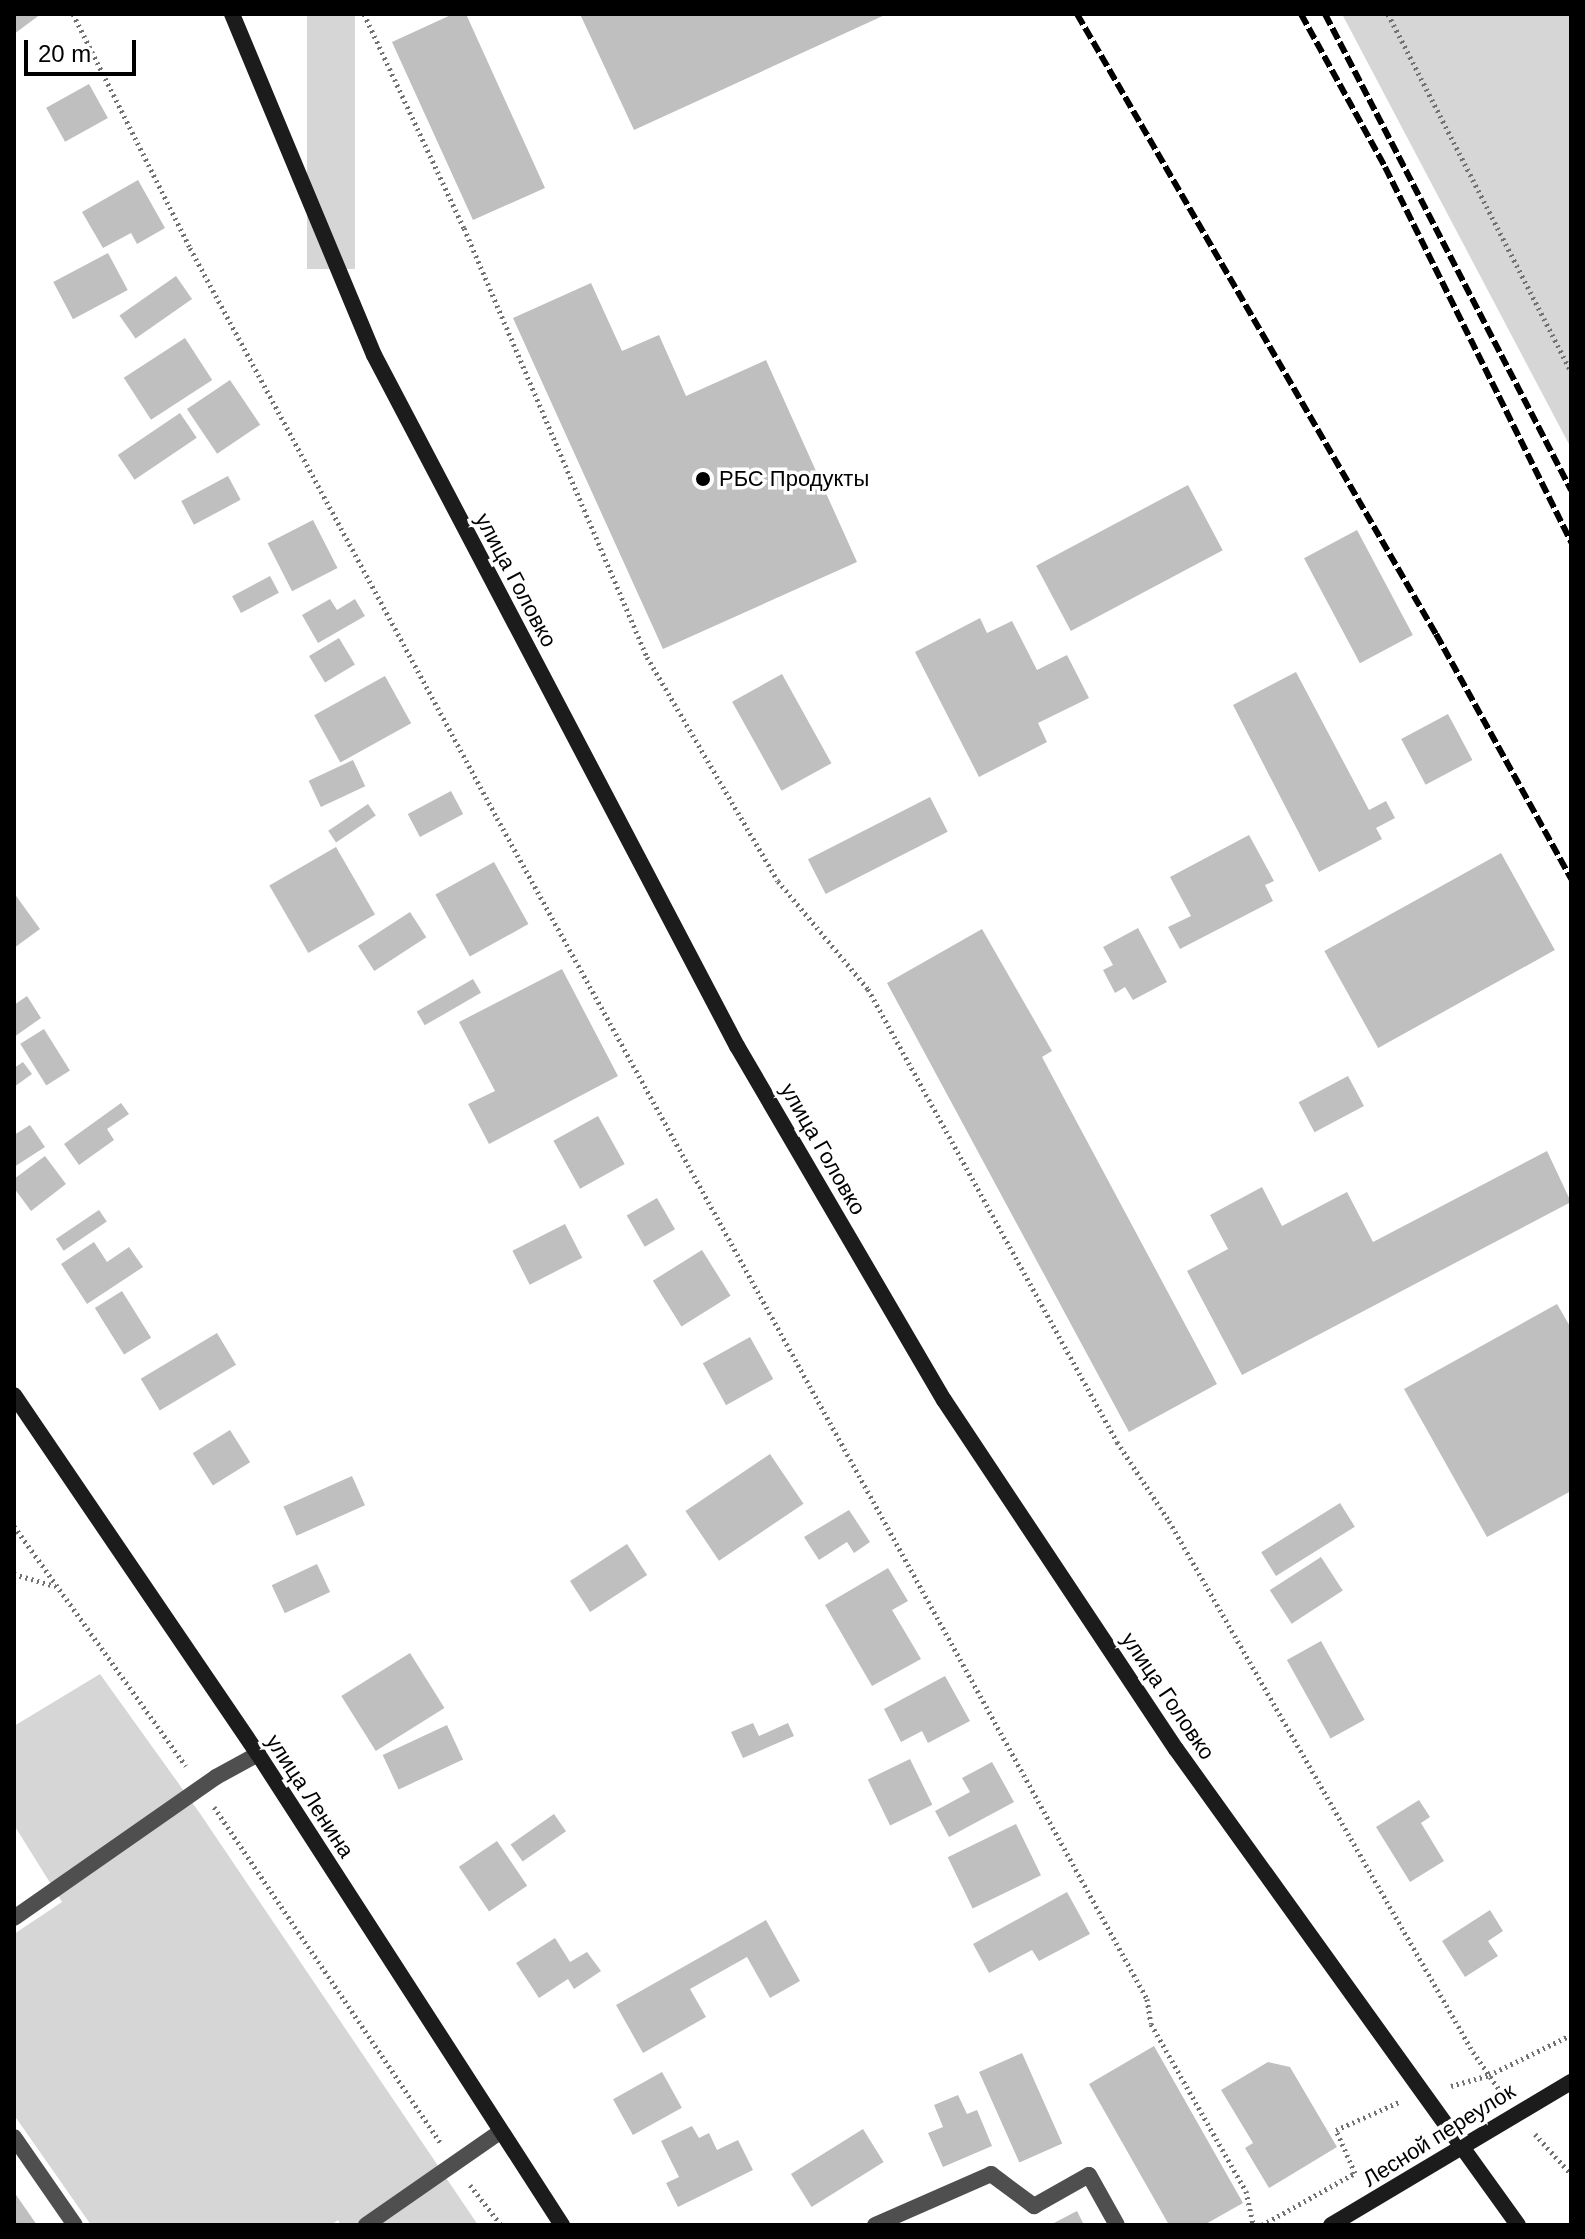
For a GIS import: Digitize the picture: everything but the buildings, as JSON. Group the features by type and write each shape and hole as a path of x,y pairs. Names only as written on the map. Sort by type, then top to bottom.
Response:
{"main road":[{"name":"улица Головко","path":"232,14 374,355 737,1046 944,1400 1176,1749 1419,2095 1518,2225"},
{"name":"улица Ленина","path":"14,1395 258,1754 562,2225"},
{"name":"Лесной переулок","path":"1331,2225 1459,2150 1515,2112 1571,2082"}],"lane":[{"path":"14,1918 201,1787 258,1754"},
{"path":"366,2225 500,2132"},
{"path":"14,2137 75,2225"},
{"path":"875,2225 991,2174 1034,2206 1089,2175 1117,2225"}],"path":[{"path":"73,14 190,248 490,804 1147,1999 1151,2024 1246,2191 1253,2225"},
{"path":"364,14 464,228 647,657 778,881 868,989 1117,1442 1169,1521 1489,2075 1515,2112 1571,2174"},
{"path":"1388,14 1571,371"},
{"path":"14,1526 201,1787 455,2165 501,2225"},
{"path":"14,1574 57,1586"},
{"path":"1262,2225 1355,2173 1336,2130 1419,2095 1489,2075 1571,2035"}],"shaded area":[{"path":"307,14 355,14 355,269 307,269"},
{"path":"1342,14 1571,14 1571,448"},
{"path":"100,1674 199,1812 478,2225 341,2225 338,2220 331,2225 91,2225 14,2115 14,1934 62,1902 14,1825 14,1726"}],"railway":[{"path":"1077,14 1436,634 1571,879"},
{"path":"1301,14 1385,167 1571,542"},
{"path":"1325,14 1571,490"}],"place":[{"name":"РБС Продукты","path":"703,479"}]}
